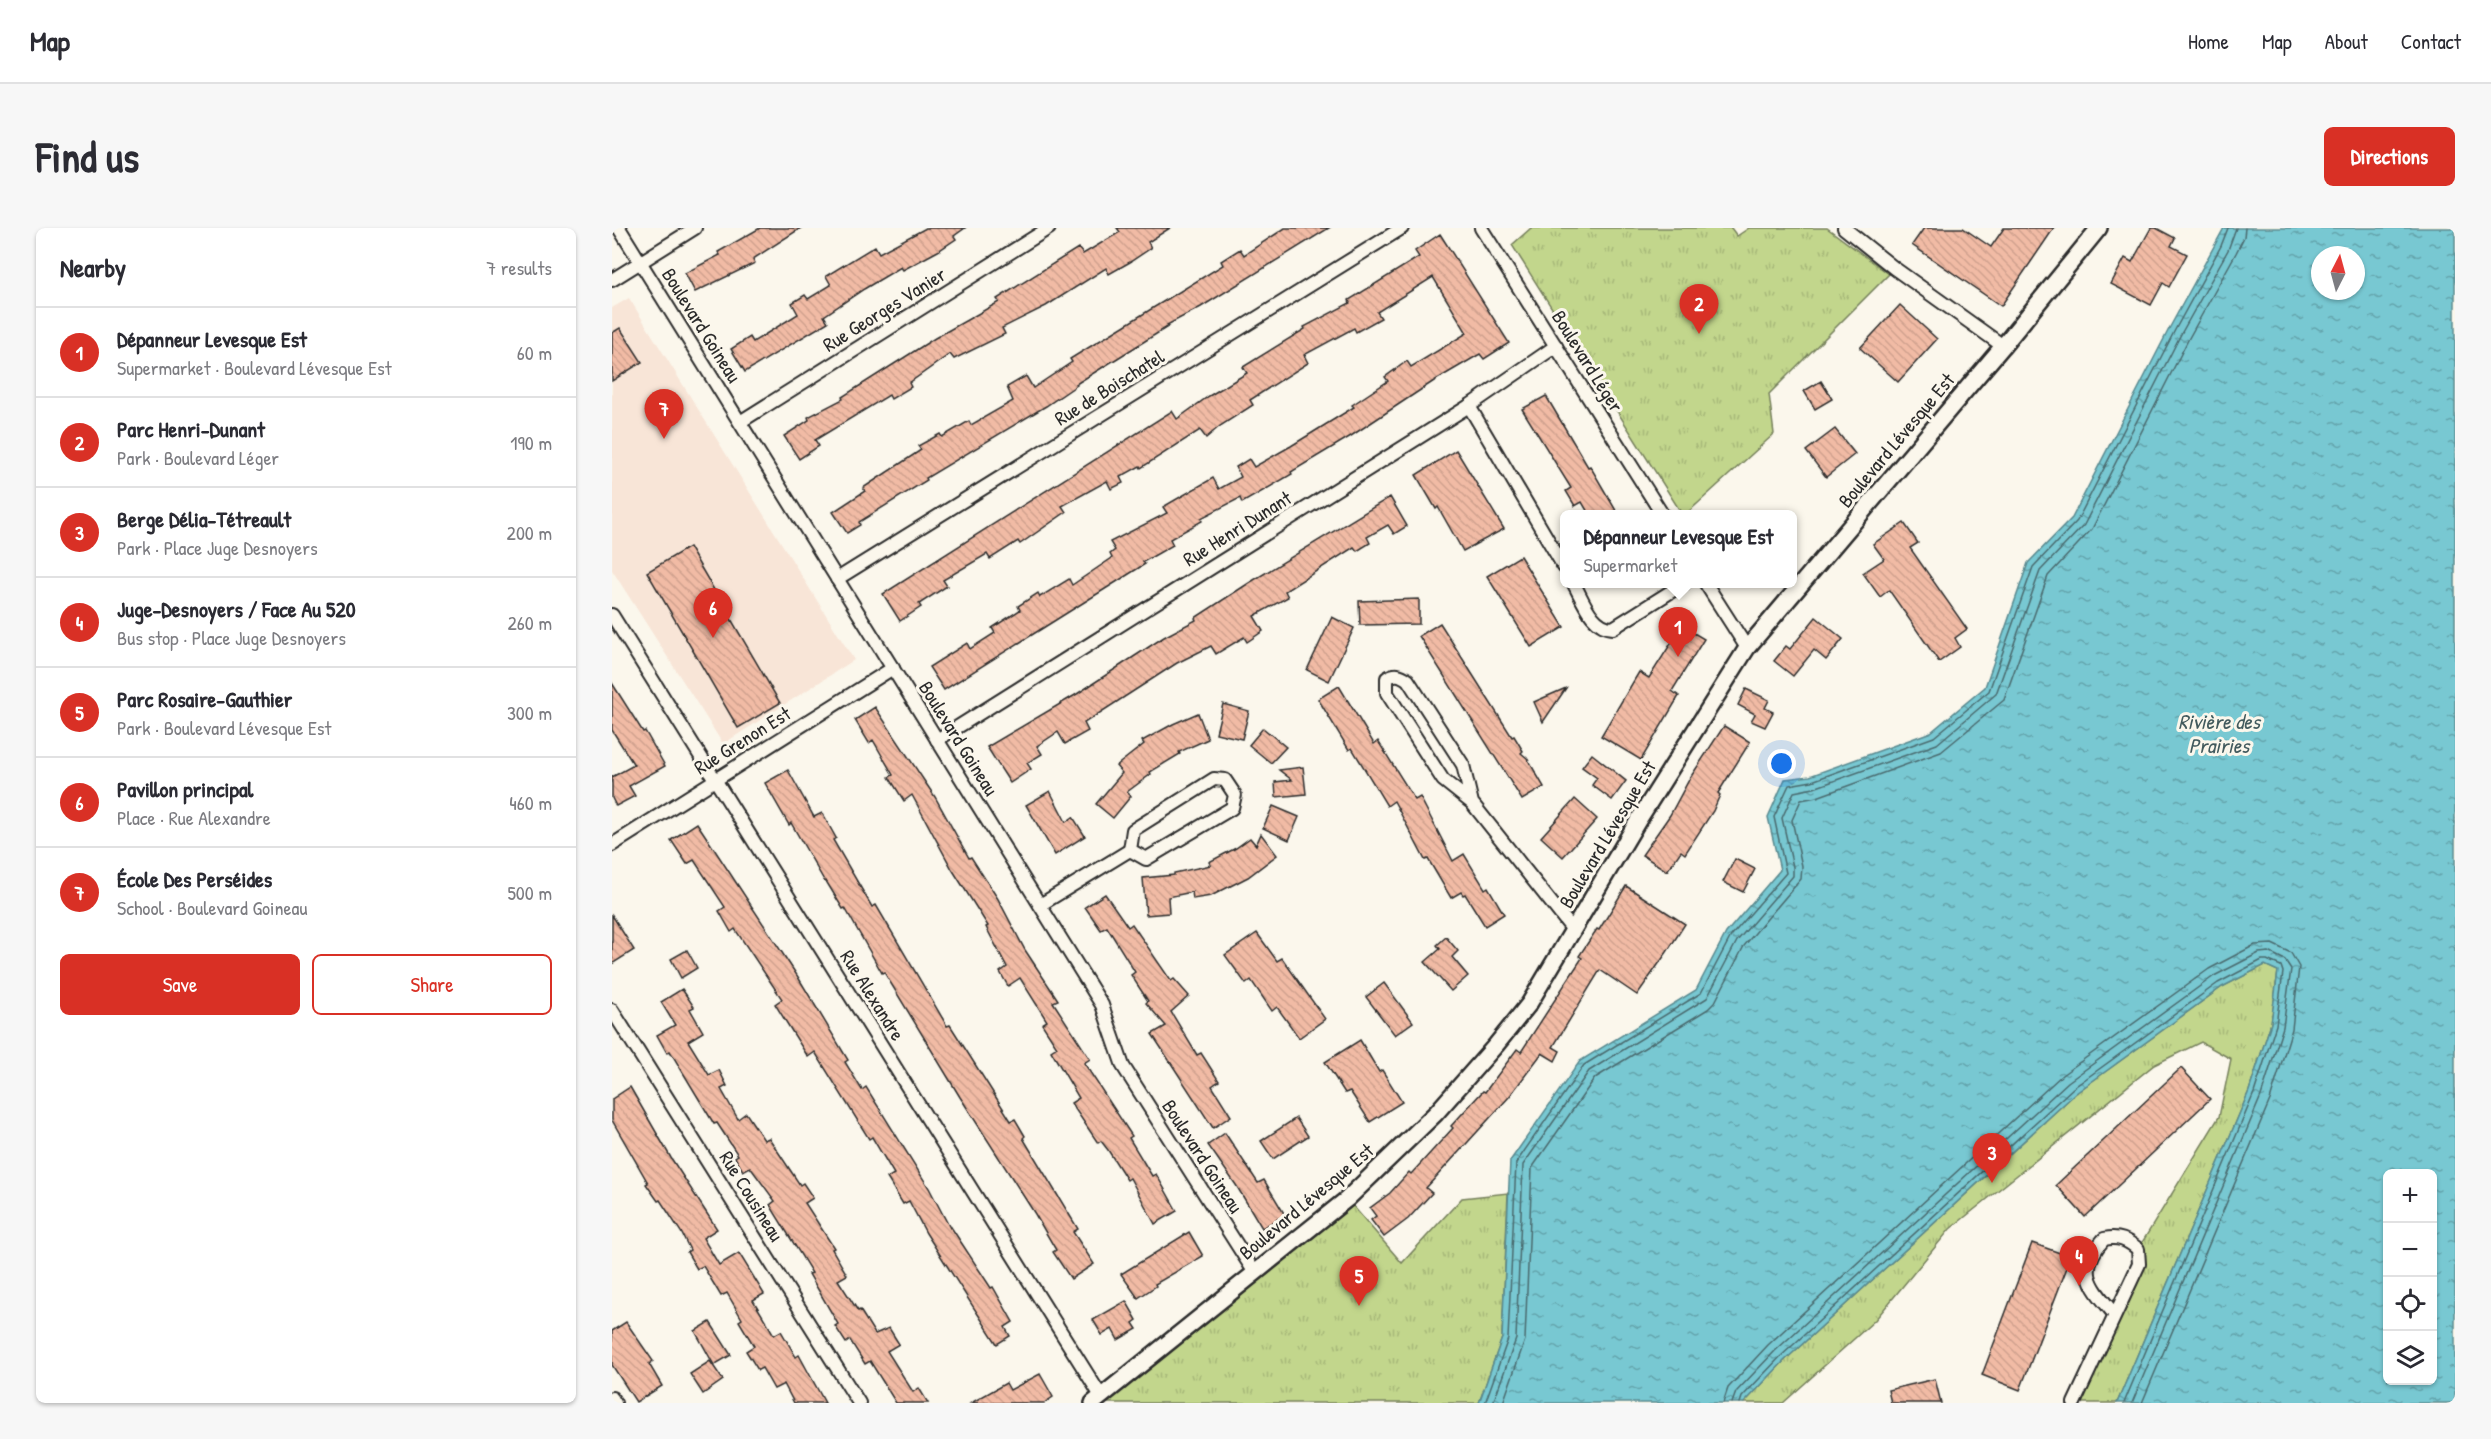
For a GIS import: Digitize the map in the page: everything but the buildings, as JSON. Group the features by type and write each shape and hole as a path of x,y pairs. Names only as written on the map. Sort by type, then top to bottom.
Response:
{"street":[{"name":"Boulevard Goineau","path":"619,228 1102,1005 1123,1066 1255,1273"},
{"path":"612,280 695,228"},
{"name":"Rue Georges Vanier","path":"740,422 1049,228"},
{"name":"Rue de Boischatel","path":"837,579 1402,228"},
{"name":"Boulevard Léger","path":"1481,228 1659,510"},
{"path":"1844,228 1894,268 2003,346"},
{"name":"Boulevard Lévesque Est","path":"1097,1400 1347,1199 1436,1113 1496,1045 1529,1004 1747,648 2003,346 2099,228"},
{"name":"Rue Henri Dunant","path":"937,740 1469,406 1556,346"},
{"path":"1469,406 1560,560"},
{"path":"1576,588 1596,621 1604,628 1613,628 1677,588"},
{"path":"1709,588 1747,648"},
{"name":"Rue Alexandre","path":"612,615 1097,1400"},
{"name":"Rue Grenon Est","path":"612,845 893,668"},
{"path":"1472,803 1463,765 1408,680 1402,675 1387,678 1385,685 1387,693 1443,780 1472,803 1573,930"},
{"path":"1214,779 1225,780 1235,795 1232,808 1146,859 1130,850 1133,830 1214,779"},
{"path":"1040,905 1130,850"},
{"name":"Rue Cousineau","path":"612,1010 859,1403"},
{"path":"2074,1403 2139,1264 2138,1249 2127,1240 2115,1237 2104,1239 2095,1249 2088,1265 2090,1284 2115,1315"},
{"path":"612,1398 615,1403"}],"shaded area":[{"path":"629,298 854,660 723,744 612,570 612,308"}],"green space":[{"path":"1531,228 1731,228 1737,236 1749,228 1827,228 1889,274 1769,394 1774,434 1690,510 1679,510 1512,245"},
{"path":"2265,965 2278,971 2271,1023 2249,1091 2117,1403 2074,1403 2089,1373 2138,1249 2219,1117 2231,1059 2201,1042 2154,1065 1950,1229 1875,1320 1783,1403 1744,1403 1784,1361 2076,1093 2222,987"},
{"path":"1508,1193 1502,1338 1479,1403 1092,1403 1347,1199 1402,1263 1462,1198"}],"water":[{"name":"Rivière des Prairies","path":"2224,228 2455,228 2455,1403 2117,1403 2249,1091 2271,1023 2278,971 2265,965 2222,987 2076,1093 1784,1361 1744,1403 1479,1403 1502,1338 1510,1161 1580,1061 1696,990 1726,933 1780,870 1768,817 1785,779 1810,776 1931,732 1985,687 2028,563 2072,518 2170,327"}],"place":[{"name":"Parc Henri-Dunant","path":"1699,334"},
{"name":"École Des Perséides","path":"664,439"},
{"name":"Pavillon principal","path":"713,638"},
{"name":"Dépanneur Levesque Est","path":"1678,657"},
{"name":"Berge Délia-Tétreault","path":"1992,1183"},
{"name":"Juge-Desnoyers / Face Au 520","path":"2079,1286"},
{"name":"Parc Rosaire-Gauthier","path":"1359,1306"}]}
